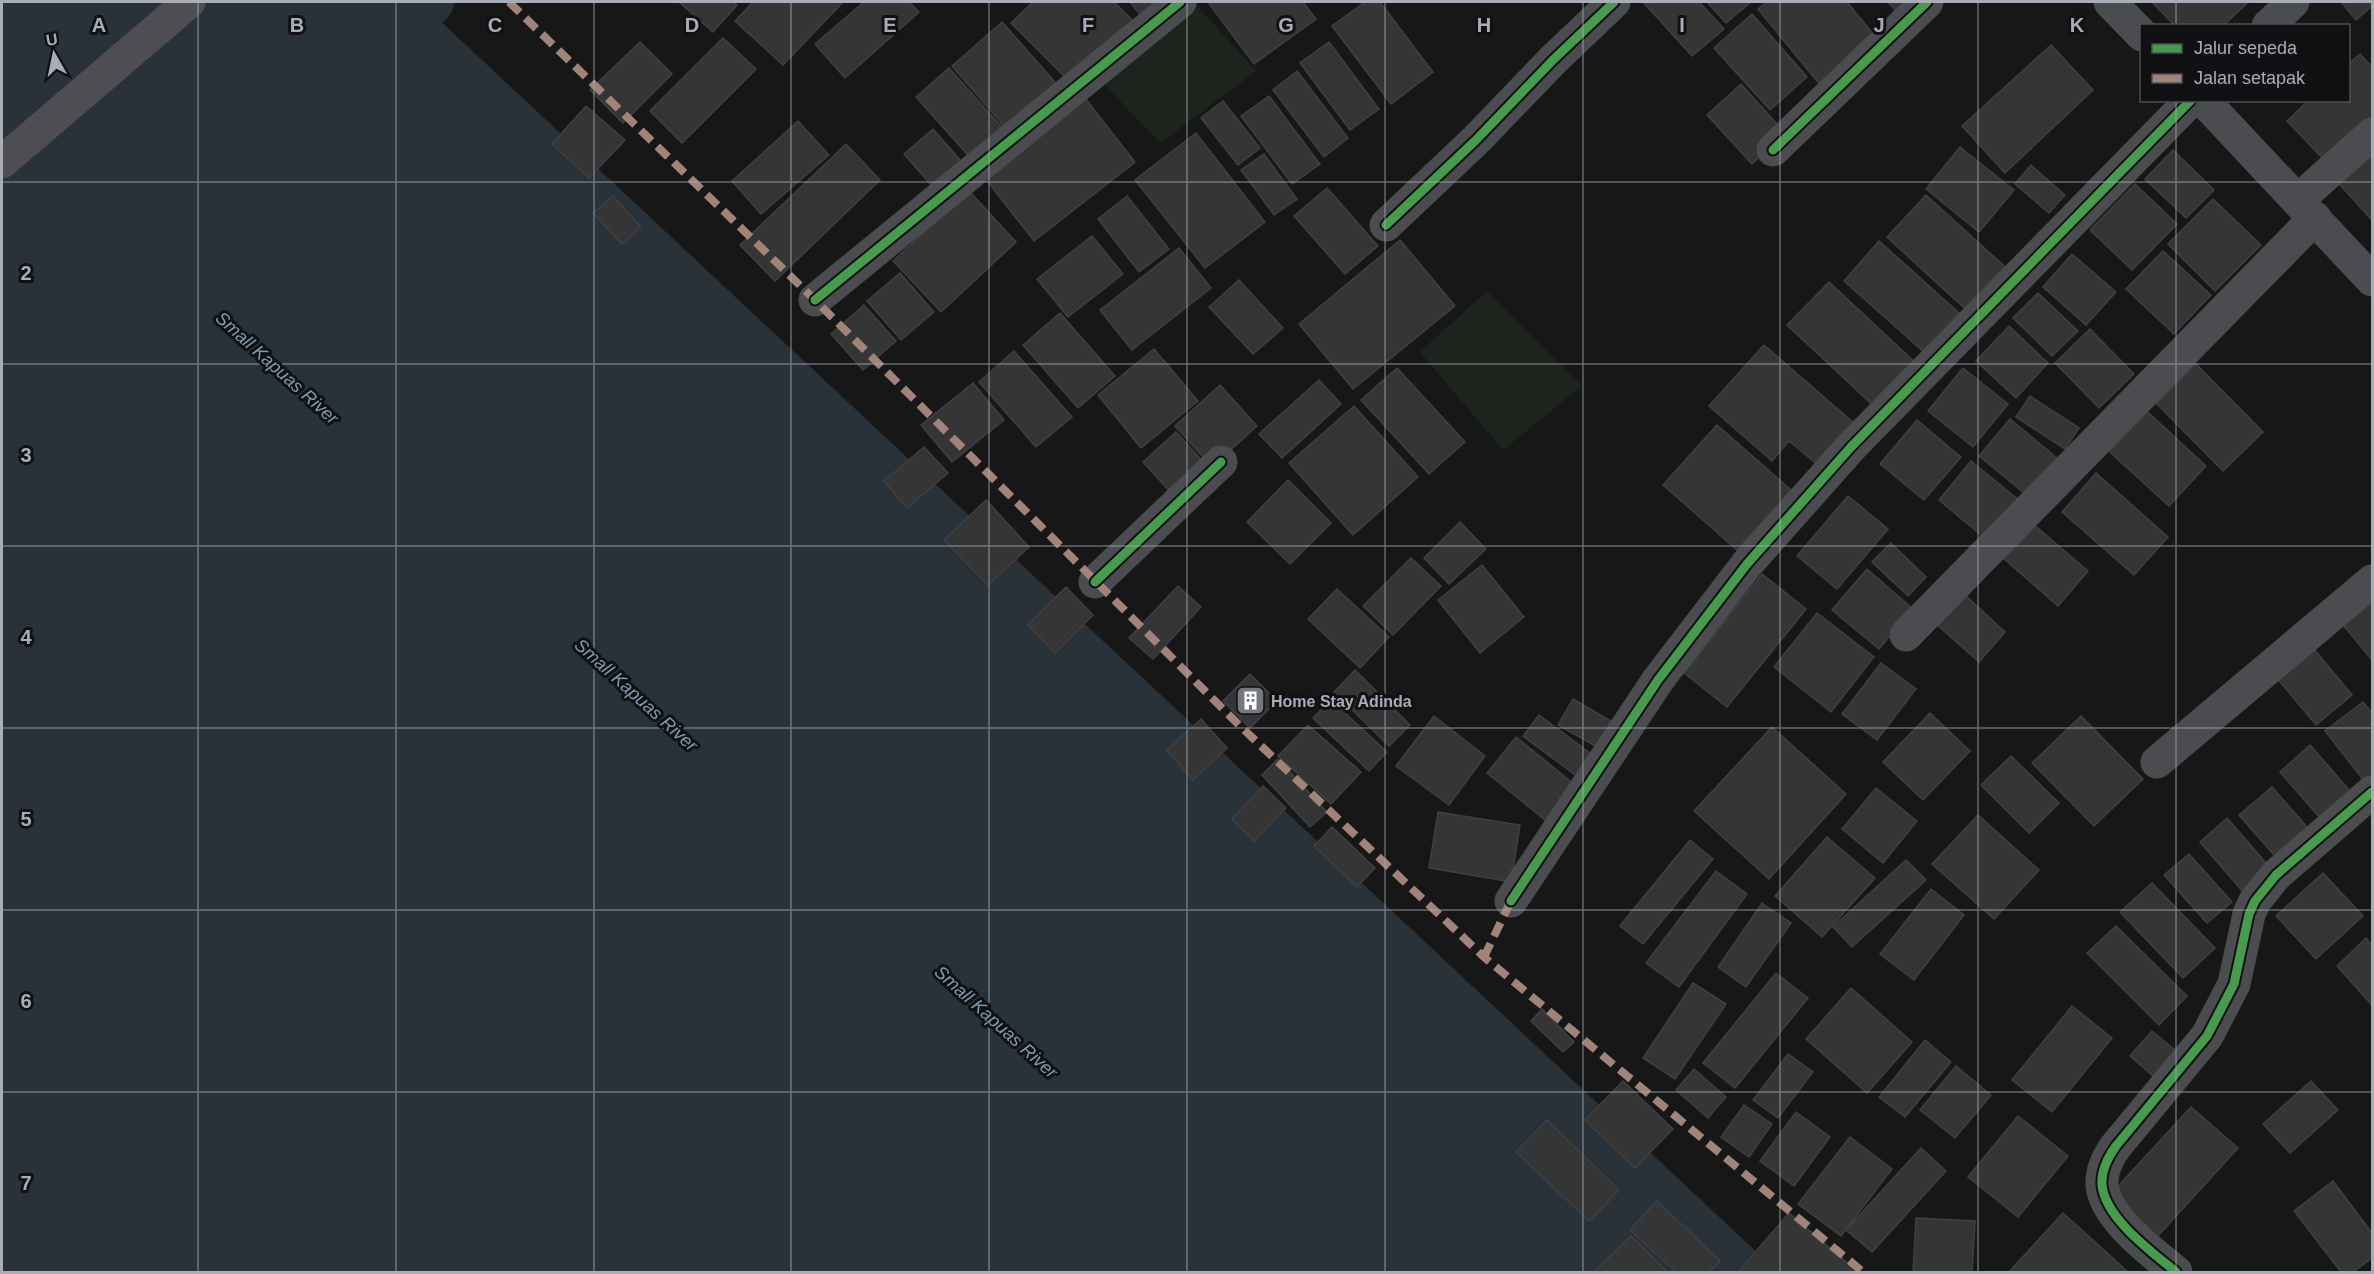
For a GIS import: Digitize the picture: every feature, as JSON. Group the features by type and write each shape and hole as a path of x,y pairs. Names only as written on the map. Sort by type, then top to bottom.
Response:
{"highway":[{"path":"2,162 189,2"}],"street":[{"path":"815,300 1180,2"},
{"path":"1386,225 1476,140 1612,2"},
{"path":"1773,150 1927,2"},
{"path":"2110,2 2140,33"},
{"path":"2270,24 2293,2"},
{"path":"1510,901 1658,680 1747,564 1851,447 2189,102"},
{"path":"2206,102 2373,280"},
{"path":"1906,635 2306,209 2373,134"},
{"path":"1095,582 1221,462"},
{"path":"2157,762 2373,581"},
{"path":"2176,1272 2113,1212 2102,1185 2105,1165 2116,1146 2207,1036 2219,1017 2234,984 2247,921 2255,901 2276,875 2373,792"}],"shaded area":[{"path":"1194,2 1256,71 1160,143 1098,78"},
{"path":"1487,291 1582,386 1503,450 1420,352"}],"water":[{"name":"Small Kapuas River","path":"2,2 420,2 1778,1272 2,1272"}],"building":[{"path":"679,2 733,2 737,5 713,32"},
{"path":"753,2 843,2 783,65 735,21"},
{"path":"864,2 909,2 919,12 845,78 815,44"},
{"path":"1033,2 1114,2 1134,22 1071,83 1011,23"},
{"path":"1130,2 1164,2 1143,18"},
{"path":"1208,2 1303,2 1316,19 1254,64"},
{"path":"1365,2 1380,2 1433,72 1391,104 1332,26"},
{"path":"1643,2 1699,2 1724,29 1692,56"},
{"path":"1707,2 1751,2 1726,23"},
{"path":"1767,2 1847,2 1878,40 1821,86 1758,9"},
{"path":"1888,2 1913,2 1899,14"},
{"path":"2152,2 2248,2 2225,24 2173,24"},
{"path":"2341,2 2371,2 2372,6 2356,20"},
{"path":"1752,14 1807,77 1770,110 1714,48"},
{"path":"1002,22 1061,89 1010,133 952,66"},
{"path":"723,38 756,69 682,143 650,111"},
{"path":"640,42 672,74 623,123 590,90"},
{"path":"1329,42 1379,109 1350,130 1300,63"},
{"path":"2051,45 2093,90 2005,173 1962,126"},
{"path":"2360,54 2372,67 2372,120 2327,163 2287,121 2307,102 2350,102 2350,62"},
{"path":"949,68 1008,134 975,163 916,97"},
{"path":"1297,71 1348,138 1324,157 1273,90"},
{"path":"1741,84 1785,133 1752,164 1707,115"},
{"path":"1081,93 1135,162 1034,241 980,172"},
{"path":"1269,96 1320,164 1292,184 1241,116"},
{"path":"1223,101 1260,148 1238,165 1201,118"},
{"path":"586,106 625,140 589,178 552,144"},
{"path":"798,121 829,155 761,214 732,181"},
{"path":"933,129 968,169 939,194 904,154"},
{"path":"1196,133 1265,222 1205,268 1135,180"},
{"path":"2372,139 2372,220 2332,176"},
{"path":"846,144 880,180 775,281 740,245"},
{"path":"1960,147 2014,190 1979,232 1926,189"},
{"path":"2173,150 2214,190 2186,218 2145,179"},
{"path":"1264,154 1297,199 1274,215 1241,170"},
{"path":"2031,165 2065,195 2049,213 2015,184"},
{"path":"2135,184 2177,224 2132,270 2090,230"},
{"path":"1327,188 1378,246 1345,274 1294,216"},
{"path":"969,191 1016,242 941,312 893,261"},
{"path":"1926,195 2014,275 1975,318 1887,237"},
{"path":"613,196 641,227 622,244 593,213"},
{"path":"1127,196 1169,249 1139,272 1098,219"},
{"path":"2213,199 2261,245 2215,291 2168,244"},
{"path":"1092,236 1123,274 1068,317 1037,279"},
{"path":"1400,240 1455,306 1353,389 1299,324"},
{"path":"1879,241 1969,322 1934,361 1844,281"},
{"path":"1179,248 1211,288 1132,350 1100,310"},
{"path":"2163,251 2211,295 2174,334 2126,289"},
{"path":"2072,254 2116,292 2086,325 2043,287"},
{"path":"900,273 934,312 901,340 867,301"},
{"path":"1239,280 1283,328 1253,354 1209,307"},
{"path":"1829,282 1921,368 1880,412 1787,325"},
{"path":"2038,293 2078,331 2052,356 2013,318"},
{"path":"864,305 896,341 863,370 831,334"},
{"path":"1060,313 1115,376 1078,408 1023,345"},
{"path":"2009,326 2048,363 2016,398 1976,361"},
{"path":"2090,329 2134,374 2099,408 2055,363"},
{"path":"1764,345 1854,423 1817,464 1789,441 1772,461 1709,406"},
{"path":"1154,349 1198,401 1141,448 1098,395"},
{"path":"1014,351 1072,417 1036,447 979,382"},
{"path":"2196,364 2263,432 2223,471 2156,403"},
{"path":"1397,368 1465,442 1429,474 1361,400"},
{"path":"1963,368 2008,404 1973,447 1928,411"},
{"path":"1319,380 1341,404 1282,458 1259,434"},
{"path":"973,383 1004,420 952,462 921,425"},
{"path":"1220,385 1257,426 1212,467 1175,426"},
{"path":"2030,396 2079,428 2065,449 2016,417"},
{"path":"2139,404 2206,466 2169,506 2102,445"},
{"path":"1354,406 1418,477 1353,535 1289,463"},
{"path":"2010,419 2058,459 2028,496 1979,456"},
{"path":"1917,420 1961,457 1924,500 1880,464"},
{"path":"1717,425 1791,490 1737,550 1663,485"},
{"path":"1176,432 1208,467 1175,497 1143,462"},
{"path":"924,447 948,473 907,508 884,481"},
{"path":"1971,461 2019,500 1987,540 1939,500"},
{"path":"2096,473 2168,537 2134,575 2062,512"},
{"path":"1288,480 1331,523 1290,564 1247,522"},
{"path":"1848,496 1888,529 1837,589 1797,556"},
{"path":"986,500 1029,547 988,585 944,540"},
{"path":"1460,522 1486,549 1449,584 1424,558"},
{"path":"2033,524 2088,571 2058,606 2003,558"},
{"path":"1891,543 1926,577 1908,596 1872,562"},
{"path":"1411,558 1441,586 1393,635 1363,606"},
{"path":"1482,565 1524,617 1480,653 1438,600"},
{"path":"1867,569 1913,609 1879,649 1832,610"},
{"path":"1762,574 1806,609 1727,707 1684,673"},
{"path":"1178,586 1201,607 1153,659 1129,638"},
{"path":"1066,587 1093,615 1055,653 1028,625"},
{"path":"1337,589 1389,637 1360,668 1308,619"},
{"path":"1963,593 2005,632 1979,662 1935,623"},
{"path":"2372,593 2372,660 2339,620"},
{"path":"1817,613 1874,657 1831,712 1774,667"},
{"path":"2308,642 2352,695 2316,725 2272,672"},
{"path":"1881,663 1916,689 1877,740 1842,714"},
{"path":"1355,670 1410,725 1389,746 1334,692"},
{"name":"Home Stay Adinda","path":"1250,674 1277,701 1250,728 1223,701"},
{"path":"1573,699 1621,727 1606,752 1558,725"},
{"path":"1331,700 1387,752 1369,771 1313,718"},
{"path":"2363,702 2372,713 2372,785 2369,787 2325,731"},
{"path":"1930,713 1970,751 1923,800 1883,762"},
{"path":"1539,715 1598,759 1582,780 1523,736"},
{"path":"1434,716 1485,756 1449,805 1396,766"},
{"path":"2081,716 2143,779 2094,826 2032,763"},
{"path":"1201,719 1227,748 1193,780 1167,750"},
{"path":"1308,725 1361,772 1331,804 1278,756"},
{"path":"1772,727 1846,794 1769,879 1694,811"},
{"path":"1516,737 1574,784 1545,820 1487,773"},
{"path":"2310,745 2358,800 2328,827 2280,772"},
{"path":"2011,756 2059,803 2029,833 1981,785"},
{"path":"1278,759 1327,812 1310,827 1262,775"},
{"path":"1263,786 1286,808 1254,841 1232,819"},
{"path":"2272,787 2315,836 2282,864 2239,815"},
{"path":"1876,788 1917,821 1883,863 1842,829"},
{"path":"1438,812 1520,825 1511,882 1429,868"},
{"path":"1978,815 2039,870 1994,919 1932,864"},
{"path":"2227,818 2272,870 2244,893 2200,842"},
{"path":"1332,827 1375,868 1357,887 1314,846"},
{"path":"1827,837 1875,878 1822,937 1775,896"},
{"path":"1690,840 1713,859 1643,944 1620,926"},
{"path":"2189,854 2232,902 2207,923 2164,875"},
{"path":"1906,860 1926,880 1852,947 1833,927"},
{"path":"1716,871 1747,894 1679,987 1646,963"},
{"path":"2323,873 2363,916 2316,959 2276,916"},
{"path":"2152,883 2215,948 2183,978 2120,912"},
{"path":"1931,889 1964,915 1914,980 1880,954"},
{"path":"1762,903 1791,923 1746,987 1718,967"},
{"path":"2116,926 2187,996 2159,1025 2087,953"},
{"path":"2366,938 2372,945 2372,1005 2337,966"},
{"path":"1776,973 1808,998 1735,1088 1703,1063"},
{"path":"1693,983 1726,1004 1675,1079 1643,1058"},
{"path":"1851,988 1912,1042 1867,1093 1806,1039"},
{"path":"2072,1006 2112,1038 2052,1112 2012,1080"},
{"path":"1542,1009 1574,1042 1563,1052 1531,1021"},
{"path":"2152,1031 2176,1051 2153,1076 2130,1056"},
{"path":"1925,1040 1951,1062 1905,1117 1879,1097"},
{"path":"1788,1054 1813,1072 1778,1118 1753,1100"},
{"path":"1956,1066 1991,1095 1955,1138 1920,1110"},
{"path":"1694,1069 1726,1097 1708,1118 1676,1090"},
{"path":"1623,1081 1673,1129 1635,1168 1585,1120"},
{"path":"2311,1081 2338,1110 2290,1153 2263,1124"},
{"path":"1744,1105 1772,1124 1749,1157 1721,1137"},
{"path":"2191,1107 2238,1148 2157,1237 2110,1195"},
{"path":"1796,1112 1830,1137 1794,1186 1760,1161"},
{"path":"2018,1116 2068,1156 2018,1217 1968,1177"},
{"path":"1547,1120 1619,1190 1589,1221 1516,1152"},
{"path":"1850,1137 1892,1169 1841,1236 1798,1204"},
{"path":"1921,1148 1946,1171 1872,1252 1846,1230"},
{"path":"2333,1181 2372,1233 2372,1258 2353,1272 2341,1272 2294,1211"},
{"path":"1657,1201 1720,1261 1709,1272 1676,1272 1630,1230"},
{"path":"1789,1213 1858,1272 1738,1272"},
{"path":"2063,1213 2128,1272 2009,1272"},
{"path":"1916,1218 1975,1221 1972,1272 1913,1272"},
{"path":"1631,1236 1667,1272 1594,1272"}],"waterway":[{"path":"426,7 432,2"}],"marked path":[{"path":"509,2 815,300 1240,726 1484,957 1863,1272"},
{"path":"1484,957 1511,901"}],"cycle path":[{"path":"815,300 1180,2"},
{"path":"1386,225 1476,140 1553,60 1614,2"},
{"path":"1773,150 1927,2"},
{"path":"1511,901 1658,680 1747,564 1851,447 2189,102"},
{"path":"1095,582 1221,462"},
{"path":"2176,1272 2131,1233 2111,1210 2102,1185 2106,1164 2116,1146 2207,1036 2234,984 2249,914 2255,901 2276,875 2372,792"}],"place":[{"name":"Home Stay Adinda","path":"1250,701"}]}
